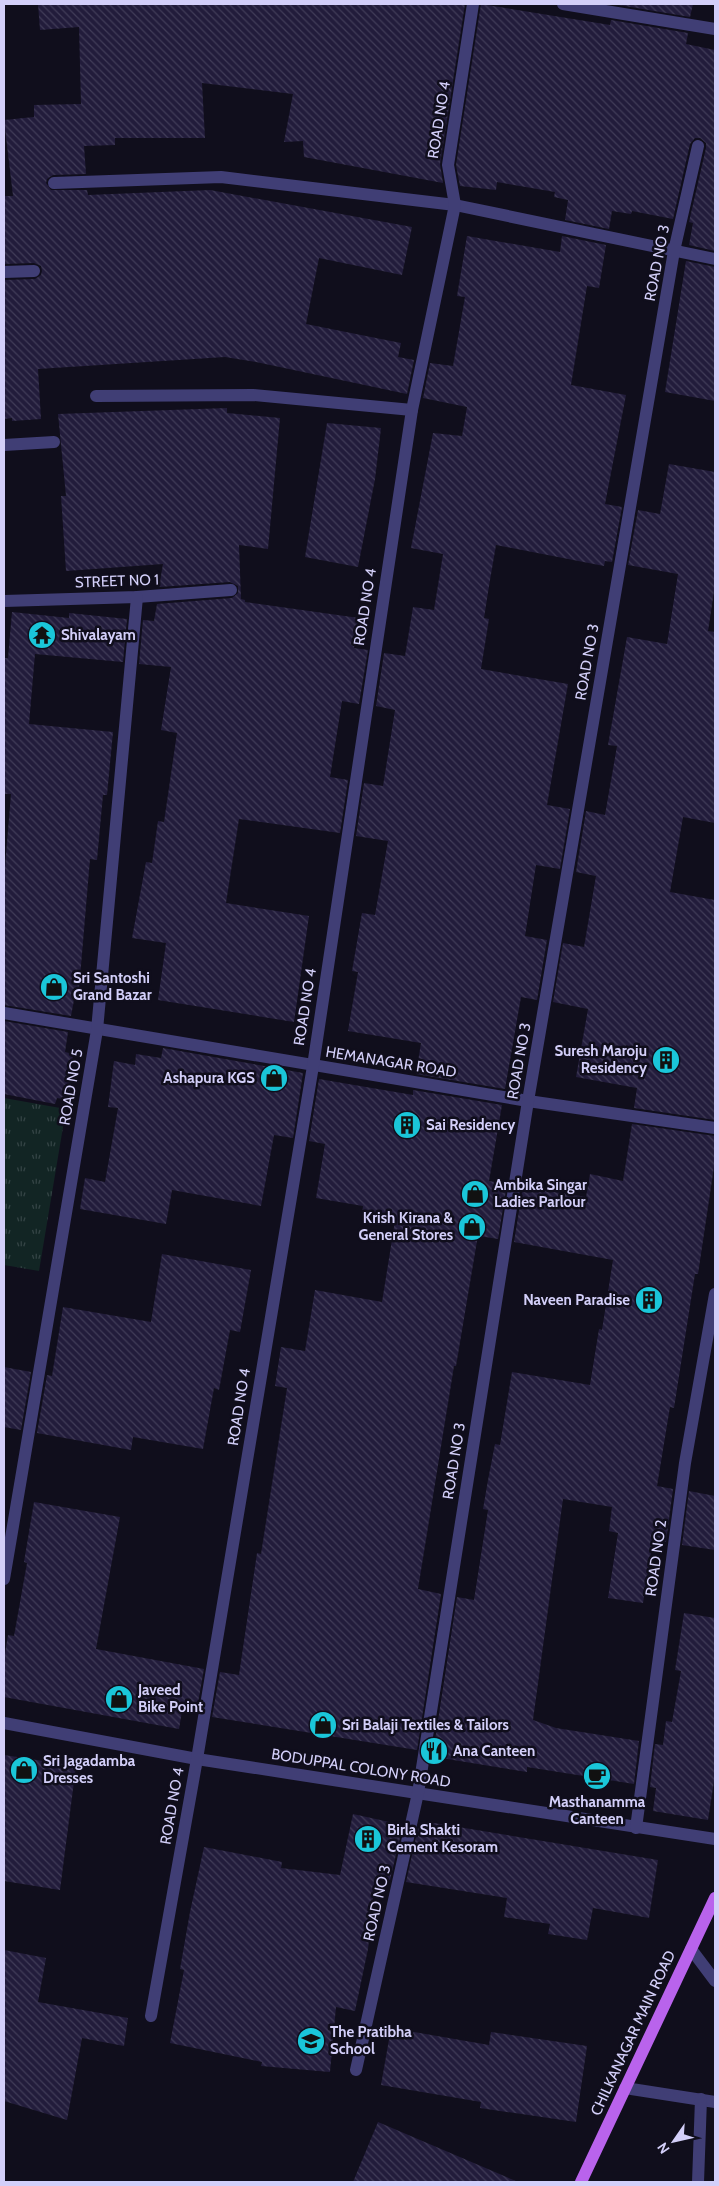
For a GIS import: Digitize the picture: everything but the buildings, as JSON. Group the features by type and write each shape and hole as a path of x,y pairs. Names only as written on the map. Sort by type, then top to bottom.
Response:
{"main road":[{"name":"CHILKANAGAR MAIN ROAD","path":"581,2182 715,1898"}],"street":[{"name":"ROAD NO 4","path":"151,2016 197,1759 313,1066 412,410 455,205 448,166 473,4"},
{"path":"563,4 715,29"},
{"name":"ROAD NO 3","path":"356,2070 418,1793 528,1101 674,251 698,146"},
{"path":"54,183 221,177 455,205 715,259"},
{"path":"4,272 34,271"},
{"path":"96,396 253,394 412,410"},
{"path":"4,445 54,442"},
{"name":"STREET NO 1","path":"4,601 137,597 230,590"},
{"name":"ROAD NO 5","path":"4,1579 97,1030 137,597"},
{"name":"HEMANAGAR ROAD","path":"4,1013 528,1101 715,1128"},
{"name":"ROAD NO 2","path":"636,1828 685,1463 715,1294"},
{"name":"BODUPPAL COLONY ROAD","path":"4,1723 197,1759 715,1839"},
{"path":"691,1949 715,1980"},
{"path":"625,2088 715,2102"},
{"path":"698,2182 701,2100"}],"green space":[{"path":"4,1098 66,1109 39,1271 4,1265"}],"place":[{"name":"Shivalayam","path":"42,635"},
{"name":"Sri Santoshi Grand Bazar","path":"54,987"},
{"name":"Suresh Maroju Residency","path":"666,1060"},
{"name":"Ashapura KGS","path":"274,1078"},
{"name":"Sai Residency","path":"407,1125"},
{"name":"Ambika Singar Ladies Parlour","path":"475,1194"},
{"name":"Krish Kirana & General Stores","path":"472,1227"},
{"name":"Naveen Paradise","path":"649,1300"},
{"name":"Javeed Bike Point","path":"119,1699"},
{"name":"Sri Balaji Textiles & Tailors","path":"323,1725"},
{"name":"Ana Canteen","path":"434,1751"},
{"name":"Sri Jagadamba Dresses","path":"24,1770"},
{"name":"Masthanamma Canteen","path":"597,1776"},
{"name":"Birla Shakti Cement Kesoram","path":"368,1839"},
{"name":"The Pratibha School","path":"311,2041"}]}
